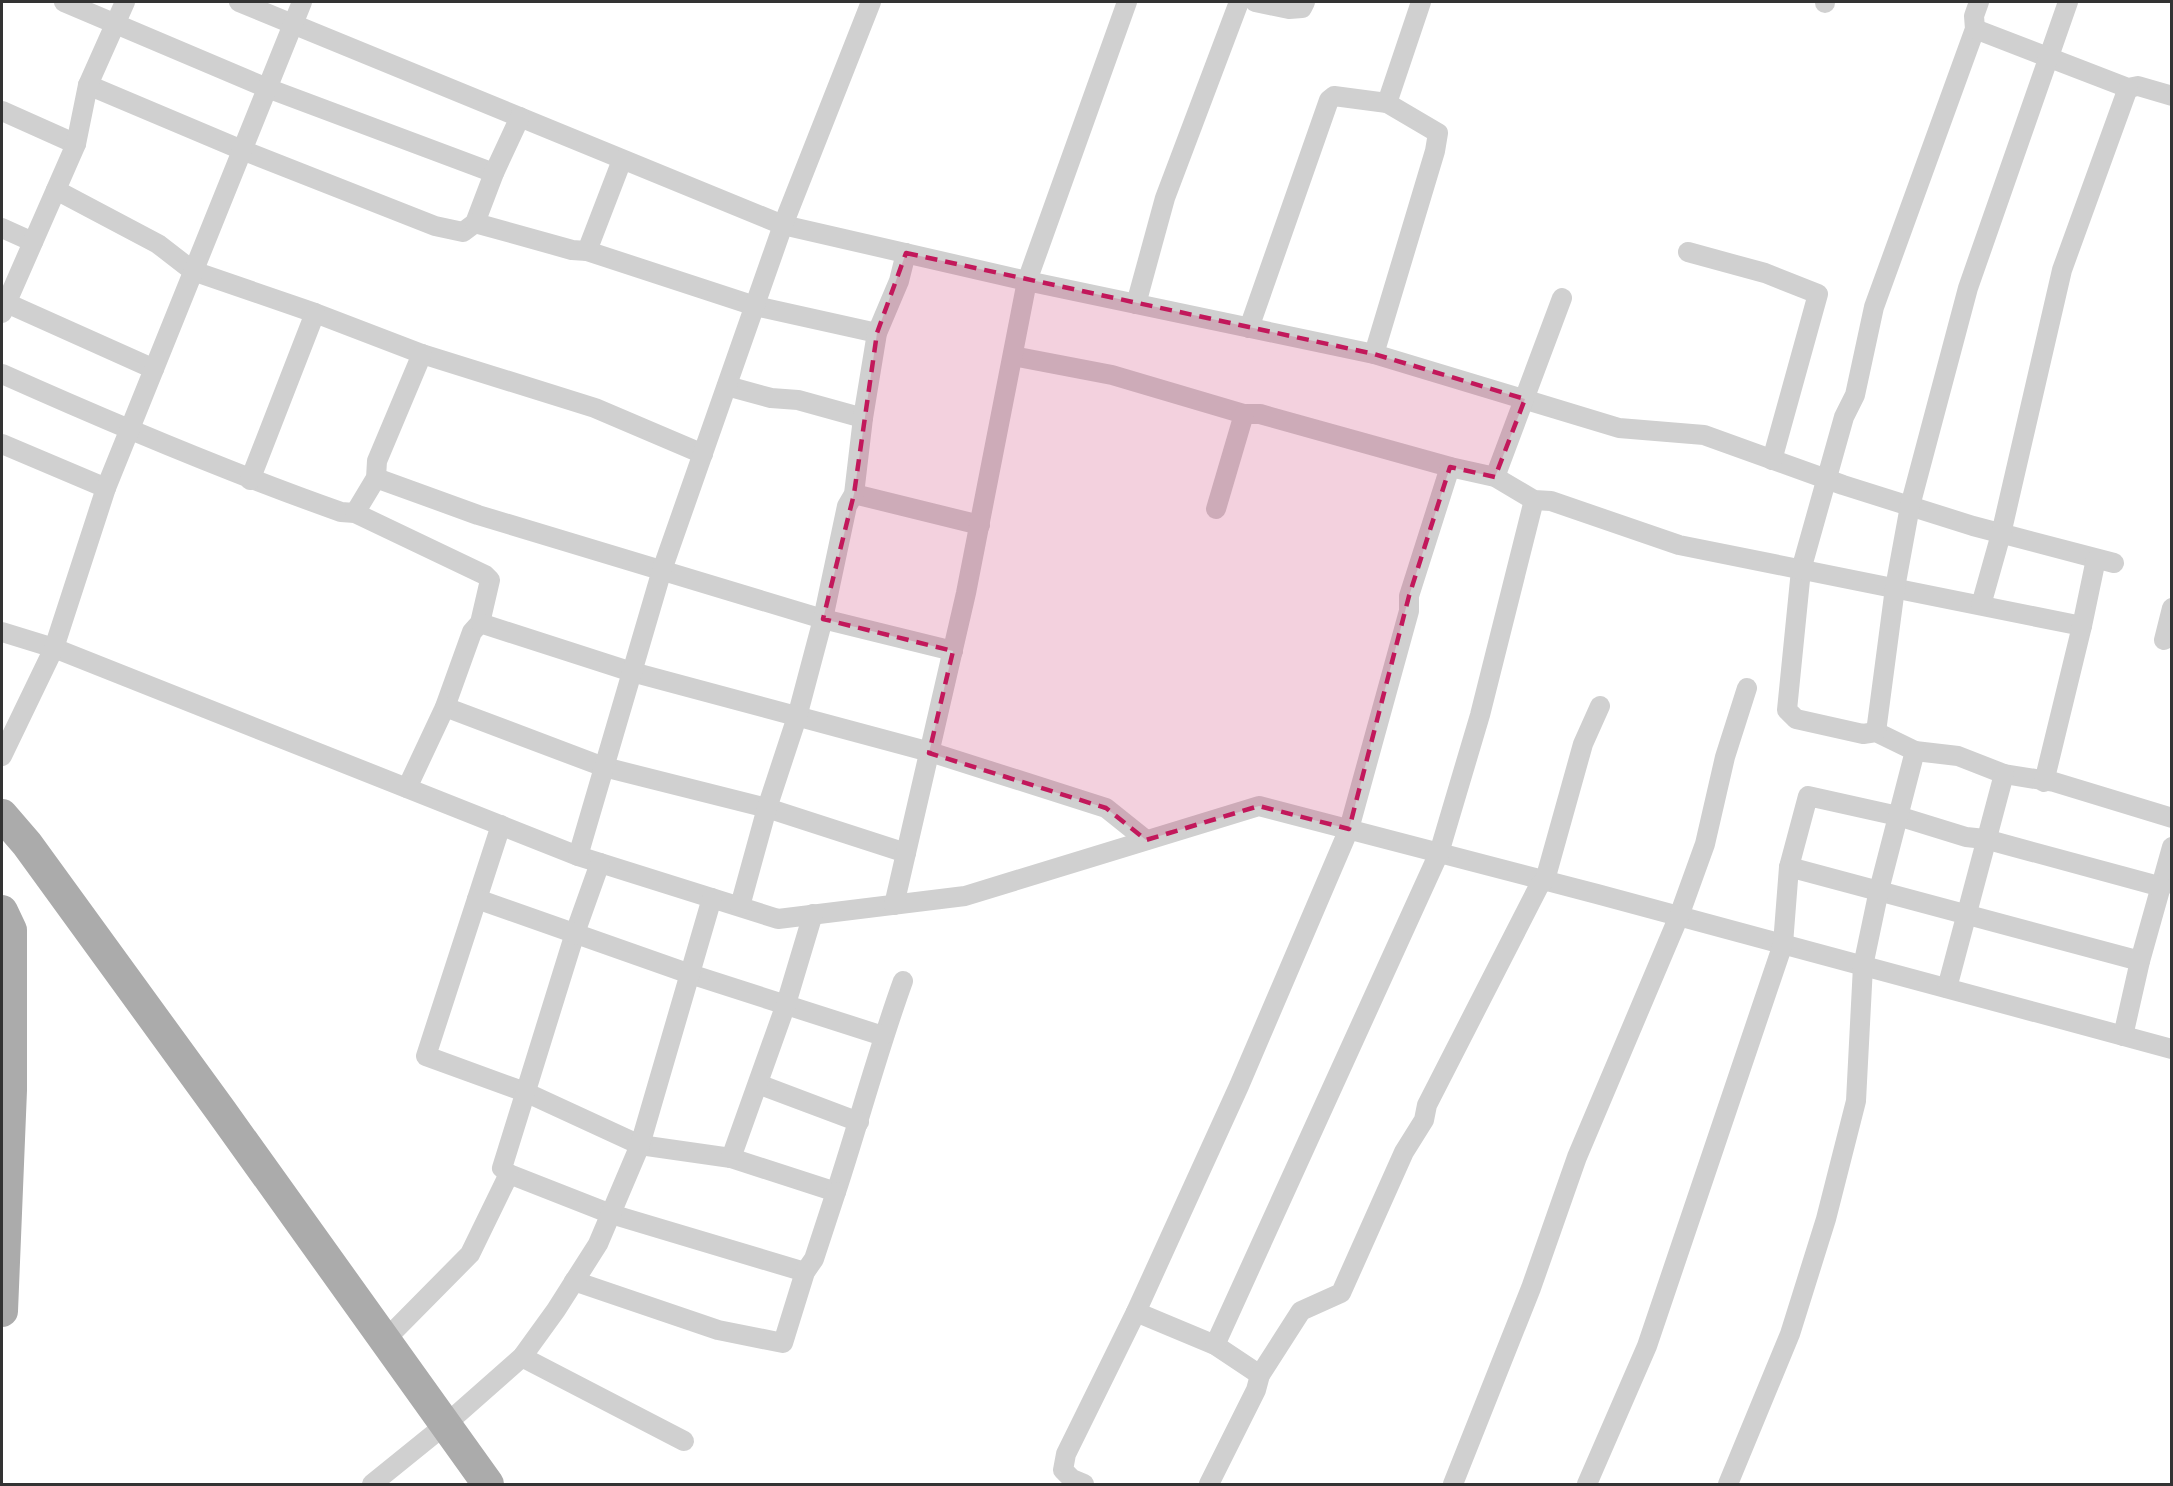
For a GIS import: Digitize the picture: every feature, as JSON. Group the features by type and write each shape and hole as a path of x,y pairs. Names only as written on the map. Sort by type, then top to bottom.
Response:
{"main road":[{"path":"2,815 34,854 488,1485"},
{"path":"2,911 11,930 10,1090 2,1311"}],"street":[{"path":"64,2 267,88 494,173"},
{"path":"125,2 88,85 76,144 3,306 154,369"},
{"path":"239,2 783,225 1136,304 1374,354 1619,428 1704,435 1910,506 2001,534 2105,561 2082,626 2044,782"},
{"path":"2,756 54,648 106,488 302,2"},
{"path":"578,856 662,570 783,225 871,2"},
{"path":"894,905 980,525 1027,280 1127,2"},
{"path":"1136,304 1165,198 1239,2"},
{"path":"1255,2 1289,9 1302,8 1305,2"},
{"path":"1387,103 1421,2"},
{"path":"1979,2 1974,16 1975,29 1874,307 1855,395 1844,417 1802,570 1787,710 1796,719 1863,734 1876,732 1915,751 1958,756 2004,774 2054,782 2172,818"},
{"path":"1876,732 1895,588 1910,506 1968,288 2068,2"},
{"path":"1975,29 2128,88 2138,86 2172,96"},
{"path":"88,85 242,150 435,226 464,232 475,223 494,173 520,117"},
{"path":"1982,605 2001,534 2062,270 2128,88"},
{"path":"1249,328 1329,100 1334,96 1387,103 1438,133 1435,152 1374,354"},
{"path":"2,111 76,144"},
{"path":"586,251 622,160"},
{"path":"56,190 158,243 193,271 315,313 423,354 595,408 703,454"},
{"path":"475,223 572,250 586,251 755,306 877,333"},
{"path":"2,228 33,242"},
{"path":"1688,252 1765,273 1818,294 1772,460"},
{"path":"740,906 767,808 797,717 823,619 847,506 854,494 862,418 877,333 899,281 906,253"},
{"path":"1495,477 1562,298"},
{"path":"250,480 315,313"},
{"path":"355,513 376,478 377,461 423,354"},
{"path":"1012,356 1112,375 1244,414 1260,414 1450,467 1495,477 1534,500 1551,501 1679,545 2082,626"},
{"path":"2,374 250,480 341,512 355,513 485,575 490,580 480,623 472,632 445,707 407,788"},
{"path":"727,386 771,398 798,400 862,418"},
{"path":"1216,509 1244,414"},
{"path":"2,444 106,488"},
{"path":"1084,1485 1072,1479 1063,1470 1066,1454 1136,1312 1239,1086 1349,829 1409,611 1409,596 1450,467"},
{"path":"376,478 478,515 823,619 953,651"},
{"path":"854,494 980,525"},
{"path":"1215,1345 1439,853 1480,715 1534,500"},
{"path":"2164,640 2172,608"},
{"path":"480,623 632,672 929,753 1107,808 1146,840"},
{"path":"2,632 54,648 578,856 778,919 965,896 1259,806 1545,880 2172,1049"},
{"path":"1453,1485 1531,1288 1577,1157 1679,916 1705,844 1725,757 1747,688"},
{"path":"1209,1485 1256,1390 1260,1375 1301,1311 1341,1293 1404,1152 1424,1120 1427,1105 1539,886 1545,880 1583,744 1600,706"},
{"path":"445,707 604,767 767,808 906,853"},
{"path":"1728,1485 1790,1334 1826,1219 1856,1101 1863,966 1915,751"},
{"path":"1947,988 2004,774"},
{"path":"1587,1485 1647,1346 1783,944 1789,867 1808,796 1898,816 1966,837 1985,839 2162,887"},
{"path":"501,825 426,1056 525,1092 640,1145 731,1158 836,1192"},
{"path":"2122,1036 2172,847"},
{"path":"600,863 575,933 502,1168 509,1174 611,1214 805,1272"},
{"path":"1789,867 2140,961"},
{"path":"372,1485 522,1357 598,1244 640,1145 712,898"},
{"path":"477,899 690,974 883,1036"},
{"path":"731,1158 786,1004 813,914"},
{"path":"574,1281 718,1330 783,1343 805,1272 814,1258 836,1192 859,1122 883,1036 903,981"},
{"path":"758,1084 859,1122"},
{"path":"385,1340 470,1254 509,1174"},
{"path":"1136,1312 1215,1345 1260,1375"},
{"path":"522,1357 684,1441"}],"highlighted area":[{"path":"906,253 1374,354 1525,399 1495,477 1450,467 1409,596 1349,829 1259,806 1146,840 1106,808 929,753 953,651 823,619 854,494 877,333"}]}
